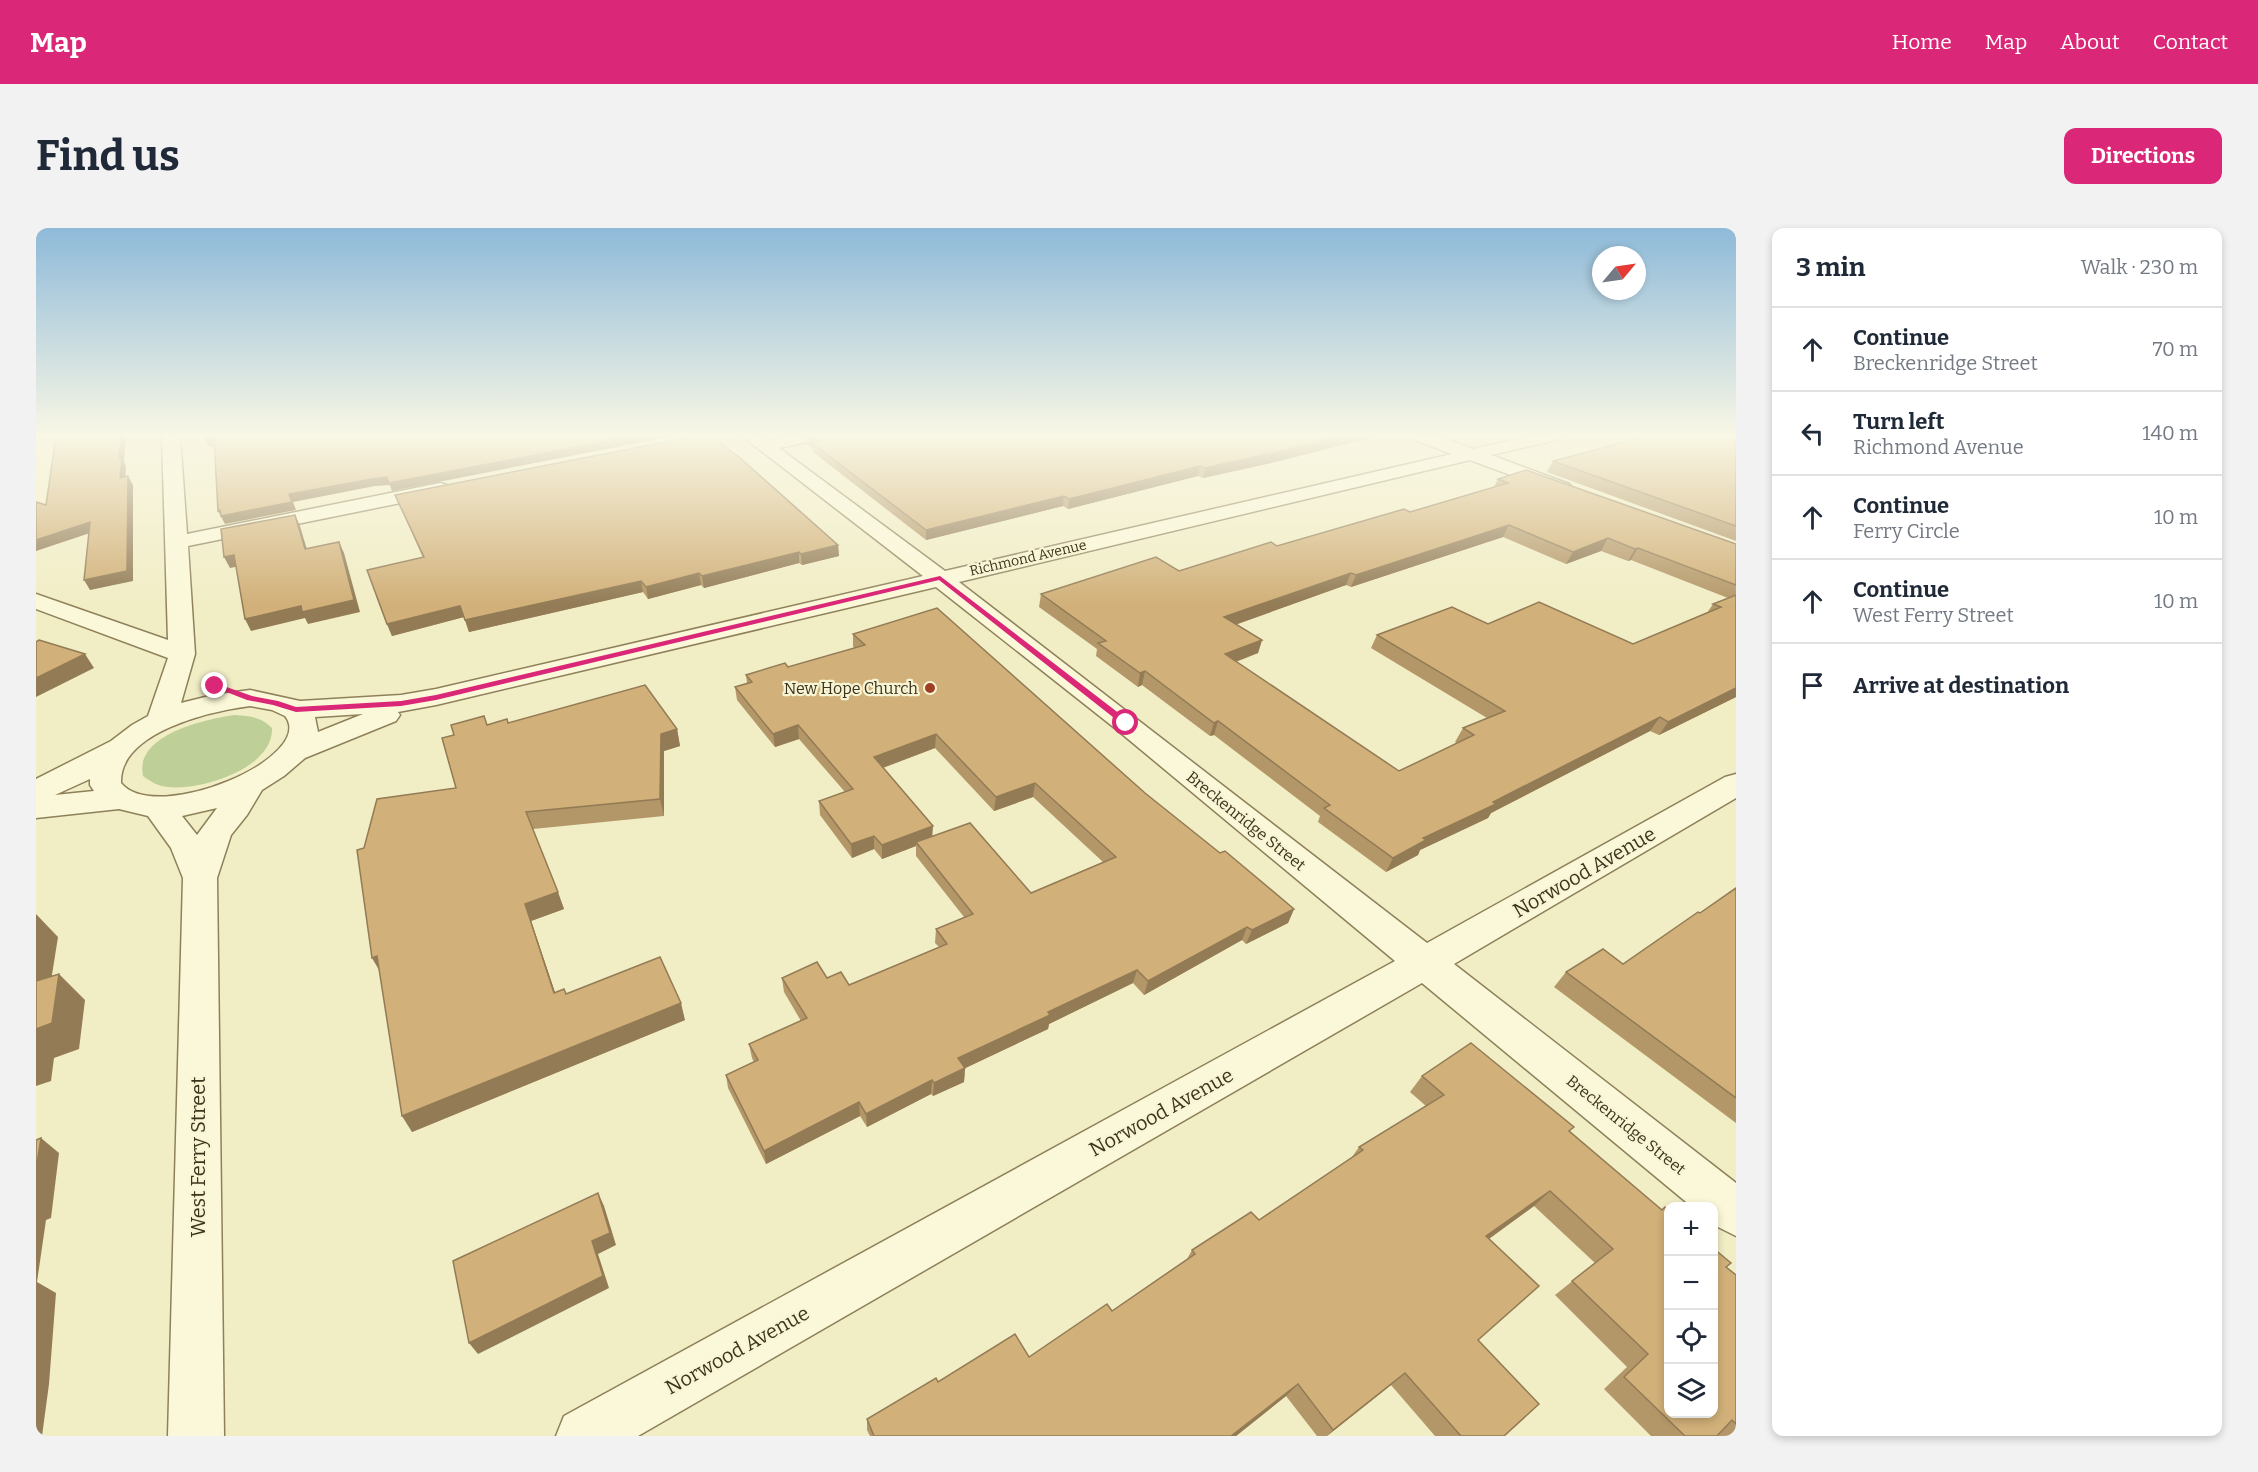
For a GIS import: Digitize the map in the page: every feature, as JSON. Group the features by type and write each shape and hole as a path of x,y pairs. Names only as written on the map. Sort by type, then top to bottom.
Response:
{"street":[{"path":"161,721 182,654 174,492"},
{"path":"177,542 423,492"},
{"name":"Breckenridge Street","path":"826,492 1126,723 1423,964 1736,1213"},
{"name":"Richmond Avenue","path":"296,710 401,703 436,698 1307,492"},
{"path":"1575,492 1582,495"},
{"path":"36,601 182,654 194,675 211,684 250,699 275,702 296,710 302,718 304,728 296,751"},
{"name":"Richmond Avenue","path":"250,784 296,751 436,698"},
{"path":"36,791 70,776 123,747 161,721 202,706 250,699"},
{"path":"120,799 108,789 105,780 109,765 123,747"},
{"path":"36,807 120,799 159,807 201,802 250,784"},
{"name":"West Ferry Street","path":"196,1436 200,878 215,832 236,807 250,784"},
{"name":"Norwood Avenue","path":"584,1436 1423,964 1736,784"},
{"name":"West Ferry Street","path":"159,807 164,817 173,825 191,851 200,878"}],"green space":[{"path":"235,715 264,721 272,728 269,742 261,755 249,765 216,781 182,787 161,786 143,776 143,762 149,750 160,740 190,725"}],"building":[{"path":"48,492 128,492 127,571 84,580 90,522 36,540 36,502 46,505"},
{"path":"217,492 298,492 289,494 292,502 221,516 220,510 218,511"},
{"path":"408,492 779,492 838,545 801,554 799,552 702,576 699,573 646,587 641,581 465,620 460,606 387,624 367,570 424,557 395,495"},
{"path":"877,492 1095,492 1069,499 1064,496 926,530"},
{"path":"1476,492 1589,492 1736,544 1736,585 1608,538 1573,552 1509,525 1356,575 1351,573 1224,617 1262,640 1225,654 1399,771 1474,735 1463,728 1505,711 1377,635 1452,607 1488,624 1539,602 1633,644 1721,607 1713,604 1736,595 1736,688 1668,722 1660,717 1493,802 1496,804 1423,838 1426,840 1393,858 1324,808 1330,805 1218,721 1214,723 1145,671 1140,673 1098,643 1106,641 1041,594 1156,557 1179,571 1271,542 1277,546 1404,509 1410,512"},
{"path":"1641,492 1736,492 1736,526"},
{"path":"295,515 305,549 339,542 354,600 302,612 301,606 245,619 234,555 224,557 221,529"},
{"path":"937,608 1145,793 1220,853 1225,851 1294,909 1252,930 1247,927 1148,981 1137,970 1048,1012 1050,1015 958,1058 965,1068 934,1083 932,1080 866,1114 859,1102 764,1151 726,1075 758,1060 749,1044 807,1018 782,978 817,962 827,978 841,972 849,985 947,944 936,929 973,914 916,842 970,823 1031,893 1116,857 1035,783 996,797 936,734 874,757 933,826 882,845 874,836 851,844 819,801 853,789 798,725 773,734 735,687 752,682 746,675 785,663 788,667 865,645 853,634"},
{"path":"39,640 85,654 36,678 36,642"},
{"path":"645,685 677,729 661,734 660,799 526,812 558,892 525,904 554,993 564,989 566,994 660,957 681,1003 402,1116 377,956 372,958 357,850 364,848 377,799 456,788 442,738 454,735 451,725 484,716 487,725 507,719 508,723"},
{"path":"1736,888 1736,1098 1566,972 1603,949 1623,964"},
{"path":"59,974 52,1023 36,1029 36,981"},
{"path":"1471,1043 1574,1127 1569,1131 1662,1210 1664,1208 1664,1416 1624,1377 1648,1354 1572,1281 1613,1249 1550,1191 1486,1236 1539,1286 1478,1340 1539,1404 1504,1436 1461,1436 1405,1373 1333,1430 1298,1384 1231,1436 874,1436 867,1419 936,1378 938,1382 1015,1334 1029,1357 1107,1304 1112,1311 1195,1254 1192,1250 1251,1212 1259,1220 1363,1150 1359,1147 1444,1095 1422,1076"},
{"path":"41,1138 36,1170 36,1140"},
{"path":"598,1193 610,1233 592,1241 603,1276 469,1343 453,1261"},
{"path":"1718,1252 1731,1263 1726,1267 1736,1275 1736,1424 1732,1420 1717,1436 1685,1436 1666,1418 1718,1418"}],"place":[{"name":"New Hope Church","path":"930,688"}],"route":[{"path":"215,686 250,699 275,702 296,710 345,708 436,698 940,578 1126,723"}]}
